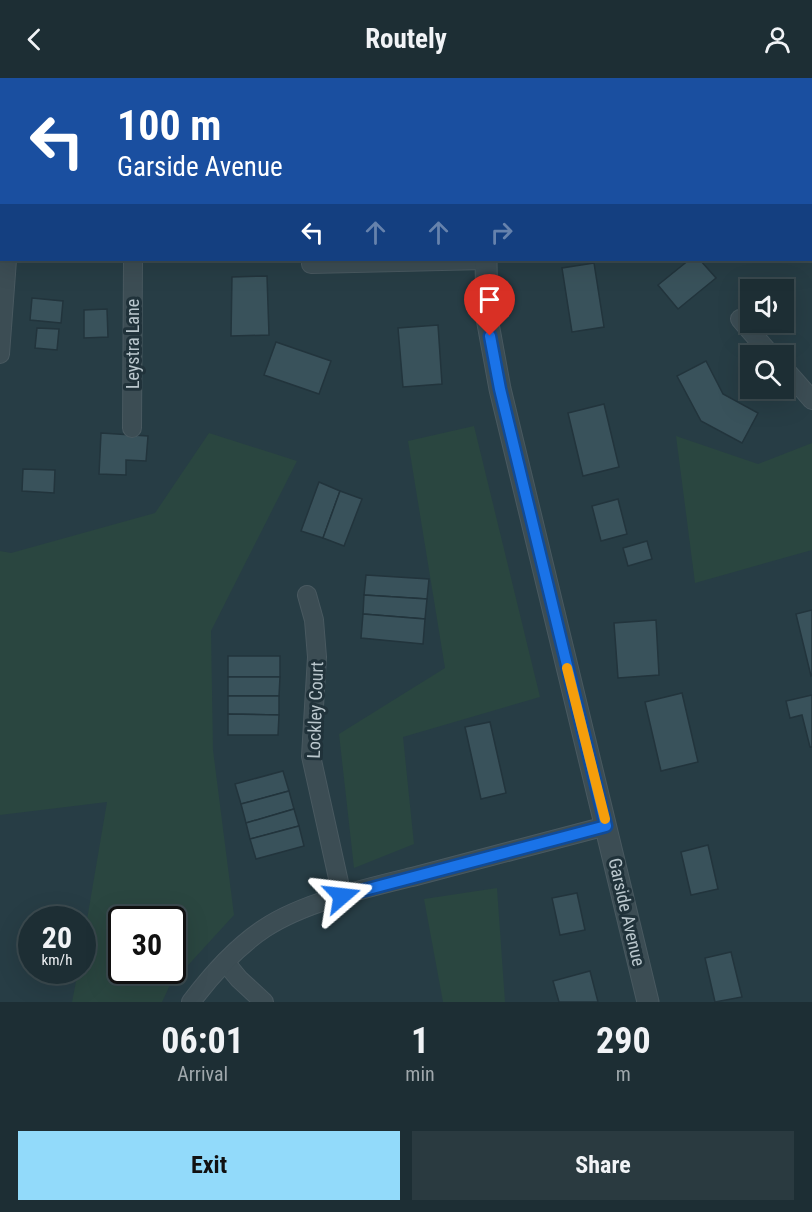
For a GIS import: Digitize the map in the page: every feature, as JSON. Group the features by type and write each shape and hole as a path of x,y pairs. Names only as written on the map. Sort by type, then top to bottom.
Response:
{"street":[{"path":"0,354 7,261"},
{"name":"Leystra Lane","path":"132,428 133,261"},
{"path":"311,264 442,261"},
{"name":"Garside Avenue","path":"486,261 487,318 500,389 648,1002"},
{"path":"752,333 762,345"},
{"path":"794,380 812,400"},
{"name":"Lockley Court","path":"307,595 314,620 317,657 311,756 342,896"},
{"path":"191,1002 245,942 268,926 342,896 606,826"},
{"path":"225,962 264,1002"}],"green space":[{"path":"474,426 540,697 403,737 414,844 354,868 339,734 445,668 408,441"},
{"path":"209,433 297,461 211,631 213,750 234,915 186,968 186,906 108,906 108,984 171,984 162,1002 72,1002 75,984 96,984 96,906 89,906 107,802 0,815 0,551 11,553 155,513"},
{"path":"676,436 758,464 812,443 812,550 695,583"},
{"path":"497,888 505,1002 443,1002 424,899"}],"building":[{"path":"688,261 701,261 716,278 678,309 658,285"},
{"path":"594,263 604,327 572,332 562,268"},
{"path":"267,276 269,335 231,336 232,277"},
{"path":"32,298 63,301 61,323 30,320"},
{"path":"107,309 108,337 84,338 84,310"},
{"path":"438,325 442,384 403,387 398,328"},
{"path":"37,328 59,329 57,350 35,348"},
{"path":"276,342 331,361 319,394 264,375"},
{"path":"706,361 723,394 758,413 742,443 701,421 677,376"},
{"path":"604,404 619,467 583,476 568,413"},
{"path":"101,433 148,436 146,461 126,460 126,475 99,474"},
{"path":"23,469 55,470 54,493 22,491"},
{"path":"319,482 340,491 323,538 301,531"},
{"path":"340,491 362,499 344,546 323,538"},
{"path":"618,499 627,534 601,541 592,506"},
{"path":"647,541 652,559 628,566 623,548"},
{"path":"366,575 429,579 427,599 364,595"},
{"path":"364,595 427,599 425,619 363,614"},
{"path":"812,610 812,675 811,676 796,614"},
{"path":"363,614 425,619 423,644 361,638"},
{"path":"656,620 659,675 618,678 614,623"},
{"path":"228,656 280,656 280,677 228,677"},
{"path":"228,677 280,677 279,696 228,696"},
{"path":"682,693 698,762 661,771 645,702"},
{"path":"812,695 812,747 810,747 802,715 790,718 786,701"},
{"path":"228,696 279,696 279,715 228,714"},
{"path":"228,714 279,715 278,735 228,735"},
{"path":"490,722 506,793 481,799 465,727"},
{"path":"283,771 289,791 241,804 235,784"},
{"path":"289,791 294,809 246,823 241,804"},
{"path":"294,809 299,826 250,839 246,823"},
{"path":"299,826 304,846 256,859 250,839"},
{"path":"708,845 718,889 691,895 681,852"},
{"path":"577,893 585,930 560,935 552,898"},
{"path":"731,952 742,997 715,1002 705,958"},
{"path":"590,971 598,1002 559,1002 553,981"}],"slow traffic":[{"path":"567,668 605,819"}],"route":[{"path":"342,896 606,826 500,389 490,336"}]}
